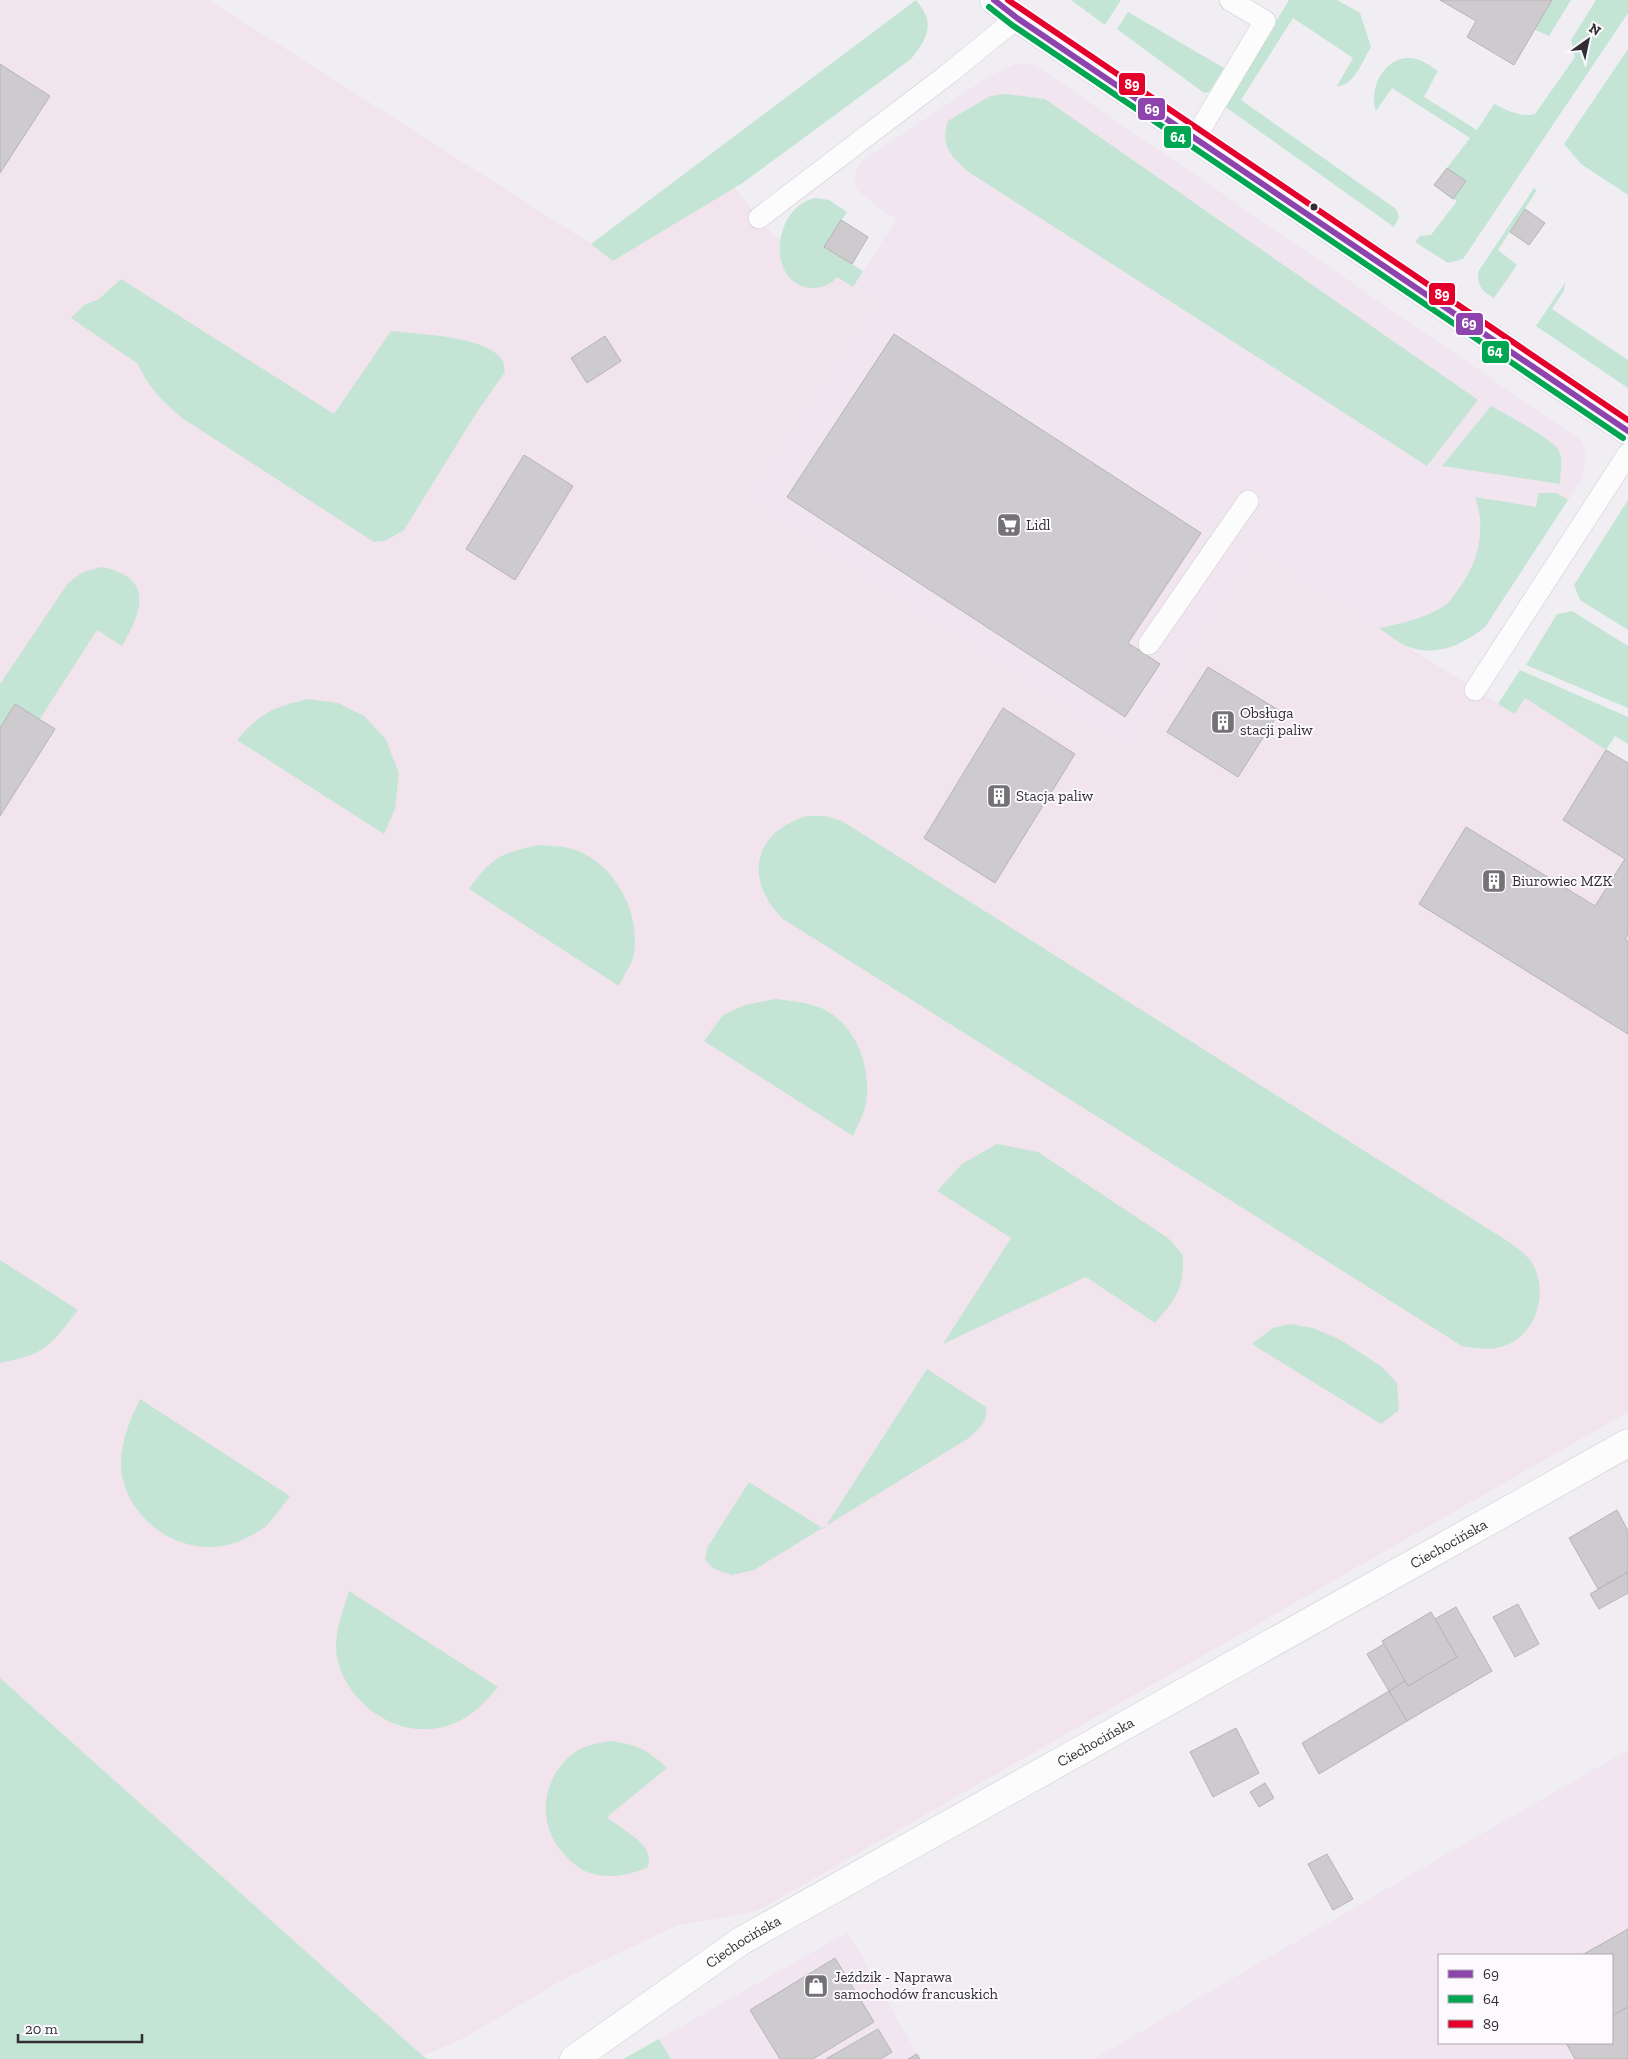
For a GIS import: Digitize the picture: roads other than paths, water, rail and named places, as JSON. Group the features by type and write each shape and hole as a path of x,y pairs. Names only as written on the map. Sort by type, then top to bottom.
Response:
{"street":[{"path":"994,0 1017,18 1628,431"},
{"name":"Ciechocińska","path":"574,2059 741,1941 1628,1443"}],"lane":[{"path":"1195,138 1265,21 1230,0"},
{"path":"759,218 963,62 1017,18"},
{"path":"1475,690 1628,454"},
{"path":"1149,644 1248,501"}],"place":[{"name":"Lidl","path":"1009,525"},
{"name":"Obsługa stacji paliw","path":"1223,722"},
{"name":"Stacja paliw","path":"999,796"},
{"name":"Biurowiec MZK","path":"1494,881"},
{"name":"Jeździk - Naprawa samochodów francuskich","path":"816,1986"}]}
